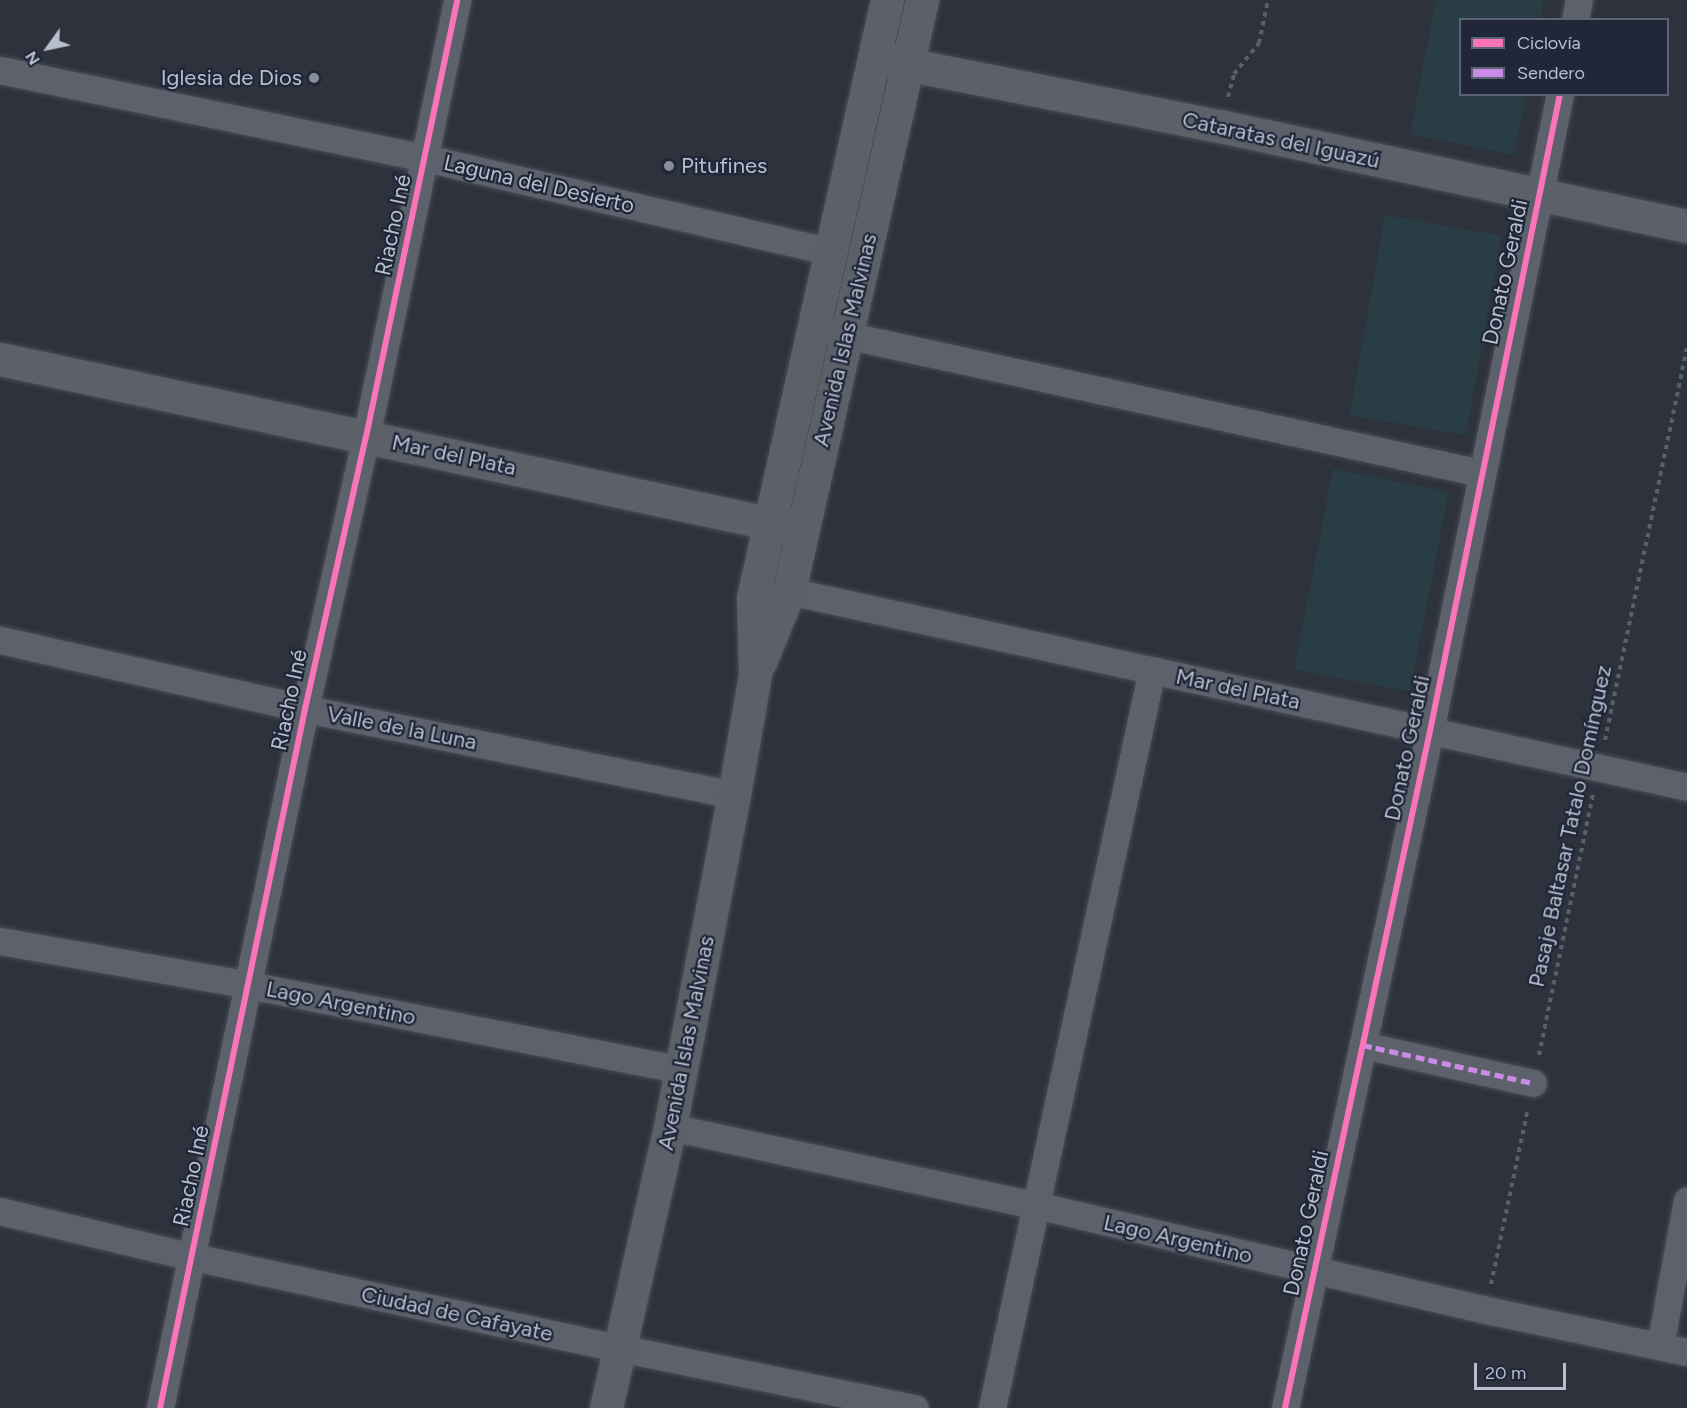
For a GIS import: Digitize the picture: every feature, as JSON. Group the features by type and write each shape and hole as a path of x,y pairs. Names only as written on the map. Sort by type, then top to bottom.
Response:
{"street":[{"name":"Riacho Iné","path":"160,1408 305,709 366,436 457,0"},
{"name":"Avenida Islas Malvinas","path":"754,675 789,591 848,335 890,61 887,0"},
{"name":"Avenida Islas Malvinas","path":"606,1408 670,1127 734,795 754,675 753,598 811,328 830,251 890,61 922,0"},
{"path":"1575,18 1579,0"},
{"name":"Cataratas del Iguazú","path":"890,61 1220,126 1687,226"},
{"name":"Laguna del Desierto","path":"0,70 425,158 830,251"},
{"name":"Donato Geraldi","path":"1285,1408 1430,731 1560,96"},
{"path":"811,328 1481,473"},
{"name":"Mar del Plata","path":"0,359 768,524 802,527"},
{"name":"Mar del Plata","path":"789,591 1687,787"},
{"name":"Valle de la Luna","path":"0,640 305,709 734,795"},
{"path":"992,1408 1152,670"},
{"name":"Lago Argentino","path":"0,941 249,985 681,1070"},
{"path":"1363,1045 1533,1083"},
{"name":"Lago Argentino","path":"670,1127 1035,1205 1486,1310 1687,1352"},
{"path":"1660,1346 1687,1200"},
{"name":"Ciudad de Cafayate","path":"0,1211 193,1257 619,1348 915,1408"}],"path":[{"path":"1220,126 1234,74 1259,43 1268,0"}],"shaded area":[{"path":"1436,0 1544,0 1540,18 1459,18 1459,96 1526,96 1514,155 1410,134"},
{"path":"1385,215 1501,235 1466,435 1350,415"},
{"path":"1333,469 1449,492 1410,692 1294,669"}],"marked path":[{"path":"1363,1045 1533,1083"}],"cycle path":[{"path":"160,1408 305,709 366,437 457,0"},
{"path":"1285,1408 1430,731 1560,96"}],"place":[{"name":"Iglesia de Dios","path":"314,78"},
{"name":"Pitufines","path":"669,166"}]}
